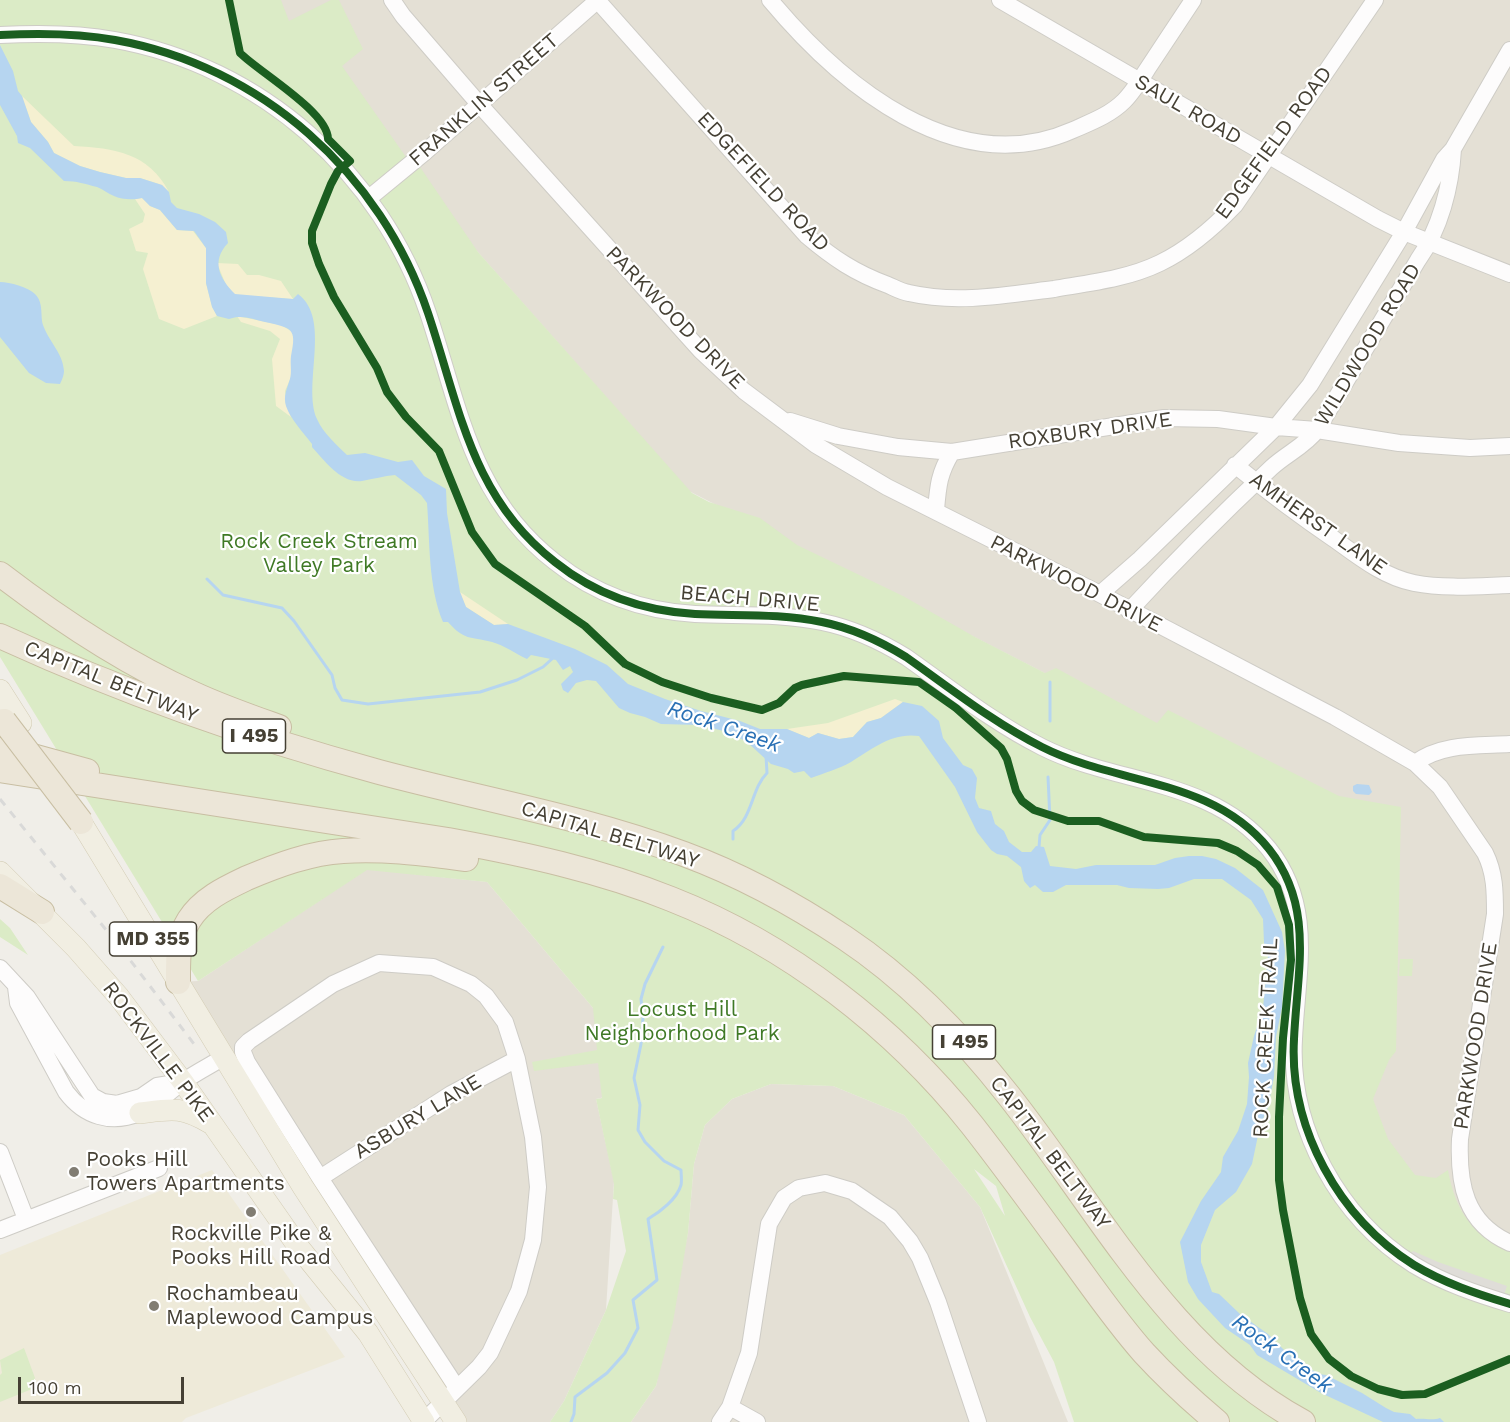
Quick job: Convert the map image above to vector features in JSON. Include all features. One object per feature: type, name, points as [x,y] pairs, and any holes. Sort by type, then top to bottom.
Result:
[{"type":"highway","points":[[0,574],[45,608],[118,654],[192,694],[274,725],[518,807]]},
{"type":"highway","name":"CAPITAL BELTWAY","points":[[0,636],[64,666],[149,700],[241,732],[375,771],[627,835],[686,854],[748,881],[800,909],[849,940],[891,972],[932,1008],[973,1051],[1011,1098],[1143,1279],[1181,1325],[1216,1359],[1258,1393],[1303,1422]]},
{"type":"highway","points":[[8,720],[81,822]]},
{"type":"highway","points":[[0,747],[200,802]]},
{"type":"highway","name":"CAPITAL BELTWAY","points":[[0,770],[511,852],[615,879],[672,899],[729,925],[819,980],[896,1042],[937,1082],[972,1125],[1106,1306],[1144,1352],[1183,1393],[1217,1422]]},
{"type":"highway","points":[[178,982],[178,953],[181,937],[188,921],[199,908],[213,896],[234,884],[286,863],[316,855],[374,850],[509,864],[561,873],[672,899]]},
{"type":"highway","points":[[0,886],[42,912]]},
{"type":"main road","points":[[0,690],[8,720]]},
{"type":"main road","name":"MD 355","points":[[81,822],[178,982],[233,1054],[303,1187],[450,1394],[456,1422]]},
{"type":"main road","name":"ROCKVILLE PIKE","points":[[0,872],[42,912],[119,997],[183,1082],[297,1245],[368,1333],[424,1422]]},
{"type":"main road","points":[[140,1113],[178,1109],[196,1114],[210,1123]]},
{"type":"street","name":"PARKWOOD DRIVE","points":[[392,0],[403,16],[479,104],[701,351],[744,391],[826,451],[886,487],[1100,594],[1335,717],[1415,763],[1440,787],[1485,853],[1502,884],[1495,914],[1460,1139],[1459,1165],[1466,1198],[1476,1215],[1496,1237],[1510,1243]]},
{"type":"street","name":"FRANKLIN STREET","points":[[369,198],[426,152],[597,0]]},
{"type":"street","name":"EDGEFIELD ROAD","points":[[597,0],[807,236],[833,258],[861,275],[908,293],[955,299],[990,298],[1097,282],[1140,271],[1190,246],[1220,221],[1234,205],[1375,0]]},
{"type":"street","points":[[770,0],[795,31],[824,58],[867,93],[919,124],[979,143],[1014,144],[1056,138],[1105,116],[1124,101],[1193,0]]},
{"type":"street","name":"SAUL ROAD","points":[[1000,0],[1404,232],[1510,274]]},
{"type":"street","name":"BEACH DRIVE","points":[[0,35],[74,35],[115,40],[166,52],[219,73],[265,99],[307,131],[343,166],[369,198],[400,246],[416,280],[470,445],[486,481],[504,512],[541,551],[570,574],[610,595],[655,609],[695,614],[801,619],[822,622],[856,632],[898,652],[1042,748],[1076,761],[1198,797],[1224,809],[1247,825],[1277,860],[1292,890],[1296,905],[1301,951],[1293,1040],[1294,1066],[1304,1120],[1324,1168],[1356,1215],[1400,1255],[1442,1280],[1510,1304]]},
{"type":"street","name":"WILDWOOD ROAD","points":[[1100,594],[1140,559],[1276,428],[1310,385],[1404,232],[1444,159],[1453,149],[1510,50]]},
{"type":"street","name":"WILDWOOD ROAD","points":[[1129,611],[1176,560],[1257,482],[1280,460],[1311,438],[1317,430],[1431,242],[1452,170],[1453,149]]},
{"type":"street","name":"ROXBURY DRIVE","points":[[781,418],[838,436],[898,447],[952,452],[1164,418],[1218,419],[1276,428],[1317,430],[1399,443],[1470,448],[1510,446]]},
{"type":"street","points":[[936,510],[942,468],[952,452]]},
{"type":"street","name":"AMHERST LANE","points":[[1235,465],[1296,513],[1391,576],[1412,583],[1442,586],[1510,585]]},
{"type":"street","points":[[1415,763],[1428,753],[1446,748],[1510,744]]},
{"type":"street","points":[[16,987],[18,1003],[74,1104],[87,1113],[104,1118],[123,1118],[140,1113],[183,1082],[233,1054],[333,984],[379,963],[433,966],[471,984],[486,996],[505,1022],[517,1059],[533,1137],[538,1187],[533,1240],[519,1291],[490,1353],[424,1422]]},
{"type":"street","points":[[0,968],[27,997],[92,1096],[103,1102],[117,1104],[141,1097],[157,1086],[183,1082]]},
{"type":"street","points":[[233,1054],[253,1072],[320,1178],[450,1394]]},
{"type":"street","name":"ASBURY LANE","points":[[320,1178],[451,1094],[517,1059]]},
{"type":"street","points":[[0,1152],[26,1219]]},
{"type":"street","points":[[0,1230],[159,1168]]},
{"type":"street","points":[[720,1422],[730,1407],[749,1353],[769,1224],[784,1198],[799,1188],[825,1183],[852,1191],[890,1217],[910,1240],[938,1302],[978,1422]]},
{"type":"street","points":[[730,1407],[758,1422]]},
{"type":"shaded area","points":[[266,0],[1510,0],[1510,1260],[1455,1248],[1362,1099],[1249,780],[689,491],[415,181]]},
{"type":"shaded area","points":[[367,869],[487,882],[609,1027],[621,1093],[596,1099],[614,1181],[606,1310],[564,1401],[550,1422],[456,1422],[178,982],[198,981]]},
{"type":"shaded area","points":[[771,1084],[833,1086],[904,1115],[980,1207],[1068,1422],[631,1422],[656,1386],[688,1233],[694,1164],[705,1125],[732,1099]]},
{"type":"shaded area","name":"Rochambeau Maplewood Campus","points":[[212,1170],[345,1357],[186,1418],[182,1422],[0,1422],[0,1255]]},
{"type":"shaded area","points":[[1413,1251],[1507,1286],[1504,1295],[1478,1288],[1409,1255]]},
{"type":"green space","name":"Rock Creek Stream Valley Park","points":[[0,0],[281,0],[289,21],[331,0],[339,0],[363,49],[342,66],[406,157],[400,162],[411,175],[420,167],[478,252],[692,493],[709,502],[760,518],[797,545],[903,596],[975,637],[1045,673],[1056,668],[1157,723],[1168,710],[1339,796],[1401,807],[1396,1051],[1389,1060],[1373,1099],[1388,1139],[1415,1175],[1436,1178],[1448,1170],[1455,1197],[1467,1220],[1485,1237],[1510,1251],[1510,1422],[1074,1422],[1054,1362],[1030,1317],[980,1207],[904,1115],[833,1086],[771,1084],[732,1099],[705,1125],[694,1164],[688,1233],[673,1322],[656,1386],[631,1422],[550,1422],[564,1401],[606,1310],[626,1251],[617,1200],[613,1199],[614,1184],[596,1099],[602,1098],[598,1063],[534,1071],[532,1062],[597,1050],[593,1008],[487,882],[367,870],[198,981],[0,657]],"holes":[[[974,1169],[996,1186],[1005,1216]]]},
{"type":"green space","points":[[0,919],[10,928],[28,955],[0,937]]},
{"type":"green space","points":[[1400,959],[1413,959],[1412,976],[1399,976]]},
{"type":"green space","points":[[24,1348],[35,1378],[32,1389],[0,1402],[0,1375],[2,1373],[0,1360]]},
{"type":"sand","points":[[22,96],[74,146],[116,151],[129,155],[151,169],[169,192],[162,185],[140,178],[126,178],[100,172],[80,166],[54,153],[31,122]]},
{"type":"sand","points":[[142,198],[150,206],[160,210],[177,230],[193,231],[206,248],[206,283],[217,316],[184,329],[159,319],[143,269],[148,253],[136,251],[129,229],[143,222],[145,214],[135,199]]},
{"type":"sand","points":[[217,263],[238,264],[247,275],[259,275],[281,281],[293,299],[235,295],[226,285]]},
{"type":"sand","points":[[237,316],[281,325],[291,331],[296,340],[291,359],[291,377],[285,391],[286,405],[291,417],[276,406],[272,359],[280,339],[270,331],[241,322]]},
{"type":"sand","points":[[460,592],[508,624],[494,625],[466,607]]},
{"type":"sand","points":[[895,699],[903,702],[881,718],[867,722],[853,737],[839,739],[818,733],[809,738],[787,729],[828,723]]},
{"type":"water","name":"Rock Creek","points":[[0,45],[13,71],[18,91],[31,122],[54,153],[80,166],[100,172],[126,178],[140,178],[162,185],[169,192],[171,202],[177,208],[199,214],[215,222],[226,232],[228,243],[220,256],[219,269],[221,276],[235,294],[293,299],[298,294],[308,305],[315,336],[312,389],[317,419],[330,438],[347,455],[365,453],[398,462],[412,460],[424,476],[446,489],[447,513],[460,592],[466,607],[494,625],[508,624],[575,649],[607,665],[628,684],[665,699],[760,729],[787,729],[809,738],[818,733],[839,739],[853,737],[867,722],[881,718],[903,702],[922,706],[939,721],[943,738],[963,765],[972,769],[977,778],[975,798],[979,808],[991,811],[995,824],[1004,831],[1009,842],[1022,852],[1031,852],[1036,846],[1044,847],[1050,866],[1076,869],[1096,865],[1155,865],[1175,858],[1202,856],[1216,859],[1235,868],[1263,890],[1282,932],[1285,951],[1282,1007],[1276,1037],[1274,1077],[1252,1164],[1236,1192],[1215,1210],[1201,1245],[1201,1262],[1212,1292],[1219,1294],[1297,1361],[1319,1374],[1326,1375],[1362,1393],[1394,1412],[1410,1414],[1416,1419],[1440,1418],[1444,1422],[1383,1422],[1321,1393],[1257,1355],[1250,1345],[1225,1328],[1198,1299],[1188,1282],[1180,1242],[1201,1201],[1221,1172],[1223,1157],[1238,1131],[1247,1104],[1248,1063],[1263,1008],[1268,956],[1264,943],[1263,919],[1251,900],[1222,879],[1194,879],[1169,888],[1158,889],[1129,888],[1117,885],[1066,885],[1053,892],[1043,892],[1035,885],[1030,888],[1024,881],[1021,867],[1007,856],[991,850],[977,832],[955,787],[919,736],[909,735],[891,739],[836,769],[811,778],[804,771],[794,773],[771,764],[747,742],[728,732],[699,725],[661,724],[630,713],[619,708],[596,681],[587,680],[576,683],[568,693],[563,690],[561,684],[573,672],[570,666],[563,670],[556,660],[531,655],[527,659],[496,643],[463,635],[448,622],[443,622],[432,579],[427,503],[421,495],[395,475],[362,481],[347,479],[334,470],[312,447],[291,416],[285,402],[291,376],[293,335],[287,328],[252,318],[229,319],[217,316],[212,307],[206,283],[206,248],[194,231],[177,230],[160,210],[150,206],[142,198],[121,198],[97,187],[64,181],[30,148],[18,143],[17,136],[0,105]]},
{"type":"water","points":[[0,282],[23,287],[32,291],[38,298],[43,325],[63,365],[64,373],[60,384],[46,383],[29,373],[0,337]]},
{"type":"water","points":[[1369,785],[1372,792],[1369,795],[1356,794],[1353,786]]},
{"type":"waterway","points":[[207,579],[223,595],[282,608],[294,621],[332,675],[335,688],[342,700],[368,704],[480,692],[517,680],[543,667],[553,658]]},
{"type":"waterway","points":[[1050,682],[1050,721]]},
{"type":"waterway","points":[[733,839],[733,831],[744,819],[767,773],[766,756]]},
{"type":"waterway","points":[[1039,847],[1040,835],[1050,820],[1048,777]]},
{"type":"waterway","points":[[571,1422],[575,1397],[607,1373],[625,1353],[638,1328],[633,1300],[657,1280],[648,1219],[672,1200],[681,1185],[681,1170],[664,1161],[645,1142],[638,1130],[640,1105],[634,1078],[641,1044],[643,1018],[641,999],[645,984],[663,947]]},
{"type":"railway","points":[[0,799],[124,952],[194,1044]]},
{"type":"cycle path","name":"ROCK CREEK TRAIL","points":[[229,0],[240,53],[305,105],[325,128],[328,139],[350,161],[338,171],[312,231],[312,243],[319,264],[334,297],[377,368],[387,392],[406,417],[439,451],[472,532],[495,564],[585,626],[625,664],[662,682],[711,698],[762,710],[779,703],[795,688],[802,685],[844,676],[919,682],[956,708],[1001,748],[1007,759],[1016,791],[1022,801],[1034,810],[1068,821],[1099,821],[1144,837],[1218,843],[1237,851],[1258,865],[1277,887],[1289,925],[1291,960],[1283,1038],[1279,1180],[1300,1298],[1311,1334],[1329,1359],[1351,1376],[1378,1389],[1402,1395],[1425,1394],[1510,1359]]},
{"type":"cycle path","points":[[0,35],[86,36],[115,40],[168,53],[219,74],[266,101],[309,134],[347,172],[380,215],[407,262],[428,313],[460,416],[486,480],[504,509],[527,537],[570,573],[603,592],[657,609],[695,614],[790,617],[822,622],[855,631],[906,657],[989,716],[1042,747],[1101,769],[1192,796],[1220,808],[1246,826],[1269,849],[1283,871],[1293,894],[1300,940],[1294,1039],[1295,1072],[1300,1105],[1310,1137],[1324,1168],[1342,1196],[1363,1222],[1387,1245],[1414,1265],[1449,1283],[1510,1304]]},
{"type":"place","name":"Pooks Hill Towers Apartments","points":[[74,1172]]},
{"type":"place","name":"Rockville Pike & Pooks Hill Road","points":[[251,1212]]},
{"type":"place","name":"Rochambeau Maplewood Campus","points":[[154,1306]]},
{"type":"park label","name":"Locust Hill Neighborhood Park","points":[[682,1022]]}]
